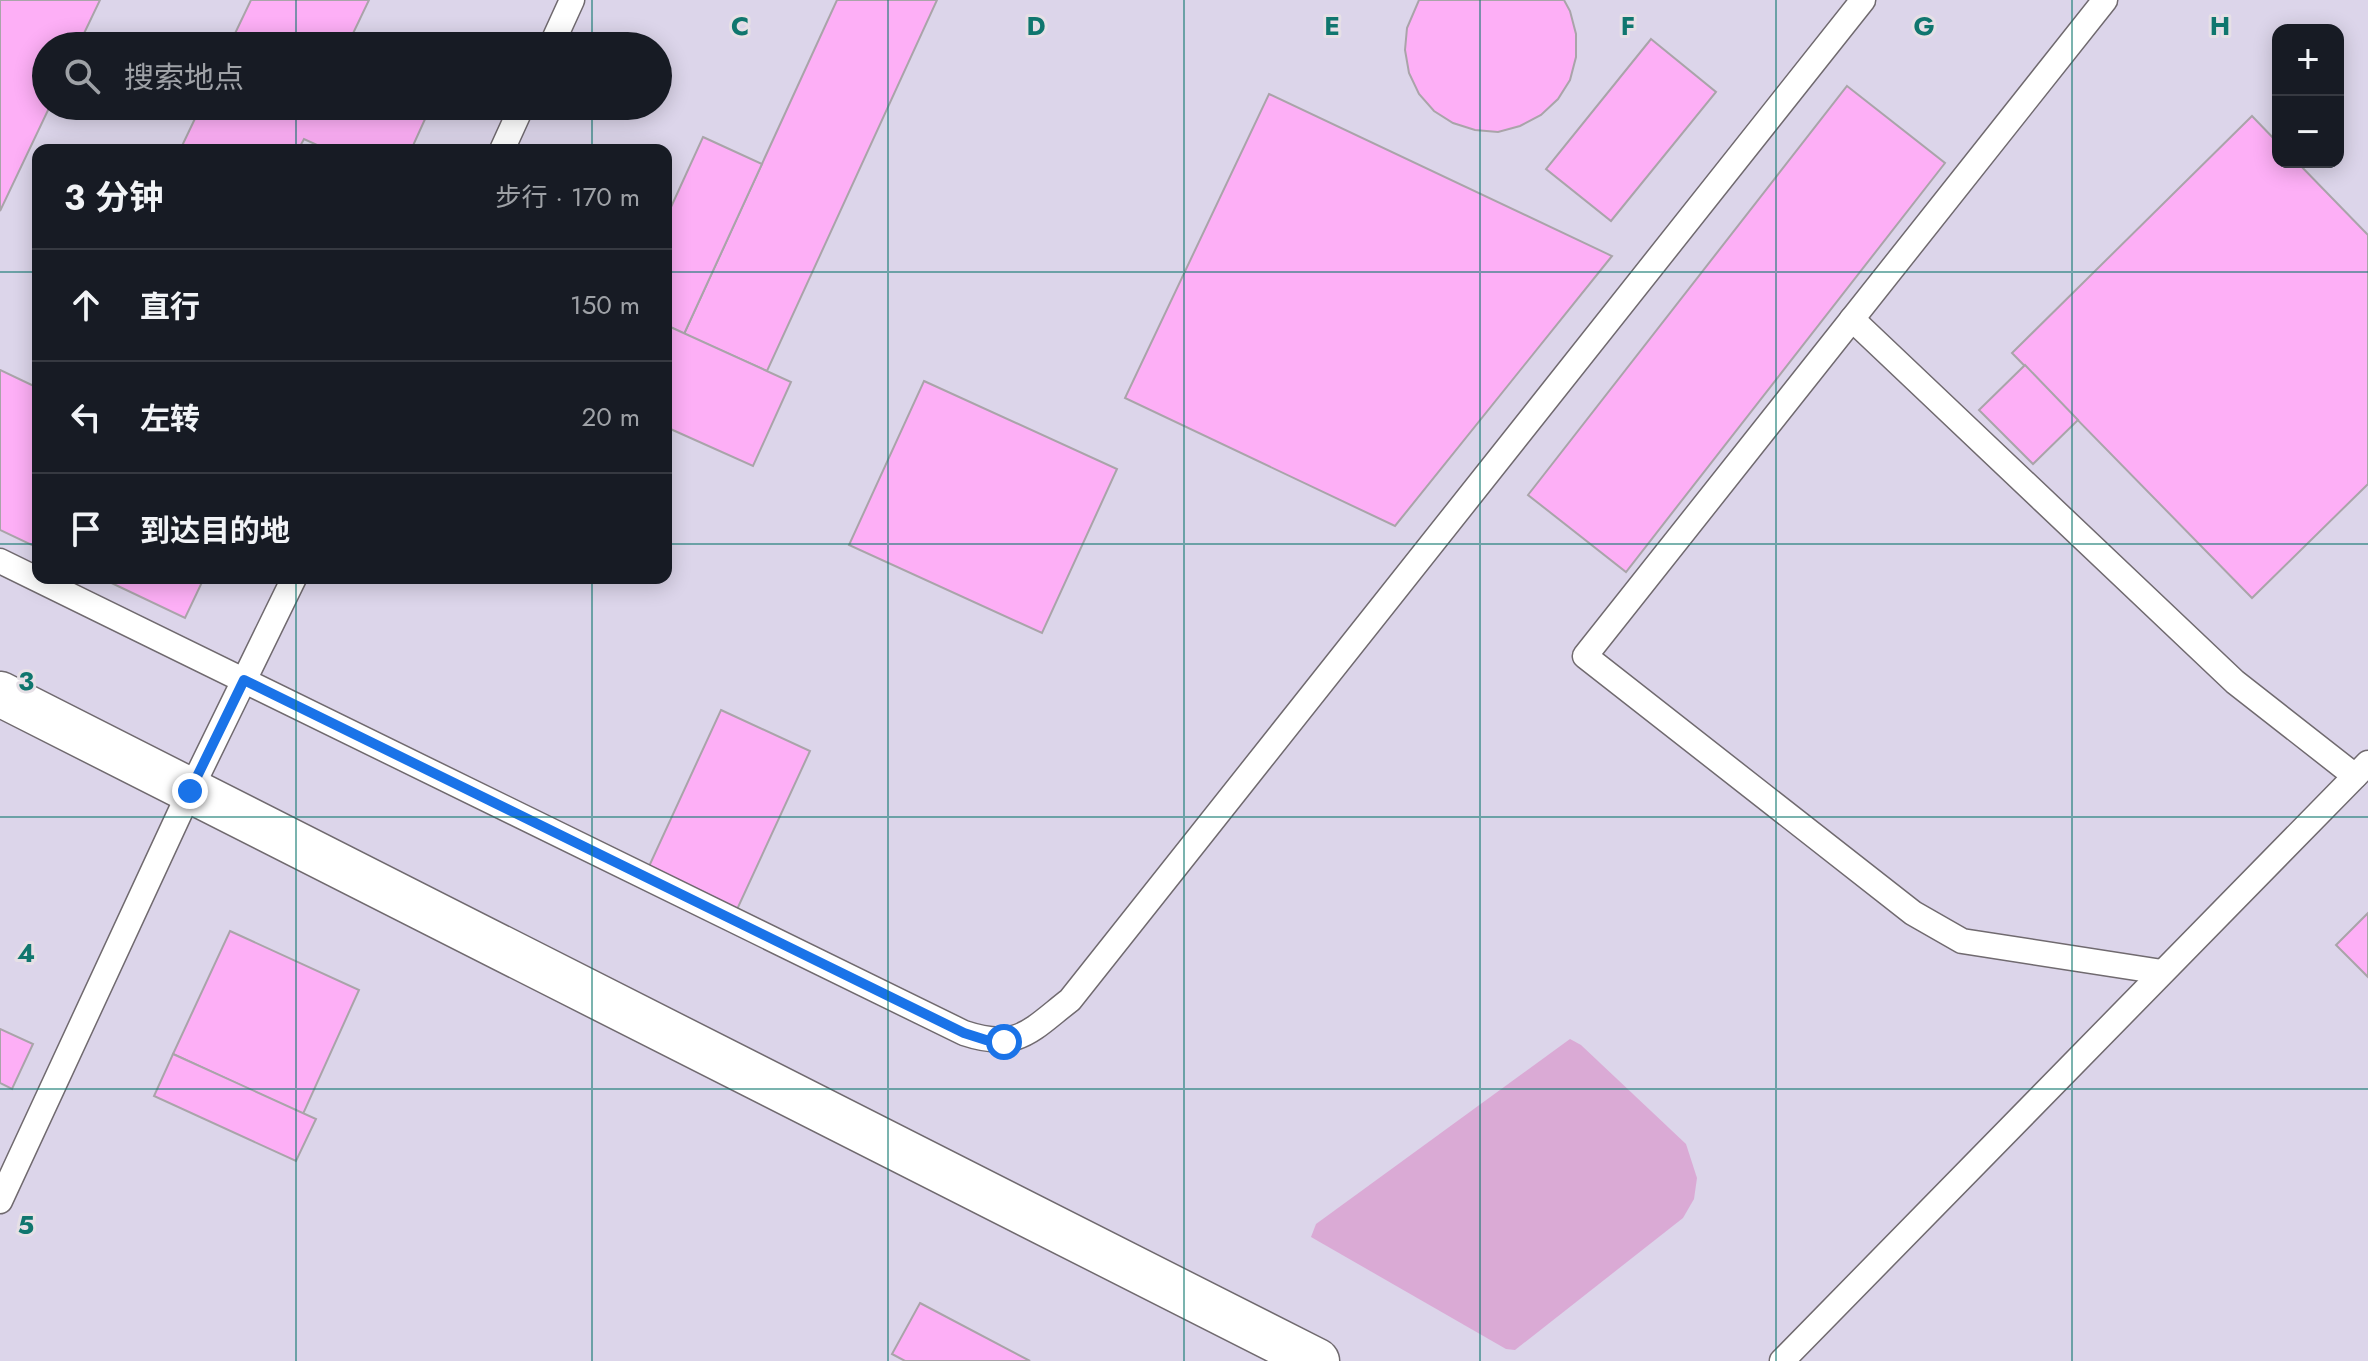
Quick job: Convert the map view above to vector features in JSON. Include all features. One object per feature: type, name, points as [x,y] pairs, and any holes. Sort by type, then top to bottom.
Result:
[{"type":"street","points":[[0,694],[1317,1361]]},
{"type":"lane","points":[[557,32],[572,0]]},
{"type":"lane","points":[[47,584],[964,1033],[1004,1042],[1026,1035],[1070,1000],[1863,0]]},
{"type":"lane","points":[[2105,0],[1585,656],[1913,913],[1962,941],[2162,972]]},
{"type":"lane","points":[[505,144],[516,120]]},
{"type":"lane","points":[[1782,1361],[2362,769],[2235,682],[1852,319]]},
{"type":"lane","points":[[0,561],[32,577]]},
{"type":"lane","points":[[0,1201],[190,791],[291,584]]},
{"type":"shaded area","points":[[0,0],[2368,0],[2368,1361],[0,1361]]},
{"type":"shaded area","points":[[1570,1039],[1581,1045],[1686,1144],[1697,1178],[1694,1199],[1683,1218],[1515,1350],[1506,1349],[1311,1237],[1316,1224]]},
{"type":"building","points":[[0,0],[100,0],[85,32],[32,32],[32,120],[43,120],[0,211]]},
{"type":"building","points":[[251,0],[369,0],[354,32],[236,32]]},
{"type":"building","points":[[837,0],[937,0],[767,371],[684,334]]},
{"type":"building","points":[[1419,0],[1564,0],[1576,34],[1576,57],[1570,80],[1558,99],[1541,115],[1520,126],[1498,132],[1475,130],[1453,123],[1434,111],[1419,94],[1409,73],[1405,50],[1407,28]]},
{"type":"building","points":[[1651,39],[1716,92],[1611,221],[1546,169]]},
{"type":"building","points":[[1847,86],[1945,163],[1626,572],[1528,495]]},
{"type":"building","points":[[1269,94],[1612,256],[1395,526],[1125,398]]},
{"type":"building","points":[[2252,116],[2272,137],[2272,168],[2303,168],[2368,235],[2368,484],[2252,598],[2012,353]]},
{"type":"building","points":[[194,120],[425,120],[414,144],[315,144],[304,139],[301,144],[183,144]]},
{"type":"building","points":[[703,137],[762,164],[684,334],[672,328],[672,205]]},
{"type":"building","points":[[672,328],[791,382],[753,466],[672,430]]},
{"type":"building","points":[[2025,365],[2078,420],[2033,464],[1979,410]]},
{"type":"building","points":[[0,370],[32,385],[32,545],[0,530]]},
{"type":"building","points":[[924,381],[1117,469],[1042,633],[849,545]]},
{"type":"building","points":[[114,584],[201,584],[185,618]]},
{"type":"building","points":[[721,710],[810,751],[734,916],[645,875]]},
{"type":"building","points":[[2368,913],[2368,977],[2336,945]]},
{"type":"building","points":[[230,931],[359,990],[303,1114],[173,1054]]},
{"type":"building","points":[[0,1029],[33,1044],[12,1089],[0,1083]]},
{"type":"building","points":[[173,1054],[316,1119],[296,1161],[154,1096]]},
{"type":"building","points":[[920,1303],[1030,1361],[905,1361],[892,1354]]},
{"type":"route","points":[[190,791],[244,680],[964,1033],[1004,1042]]}]
